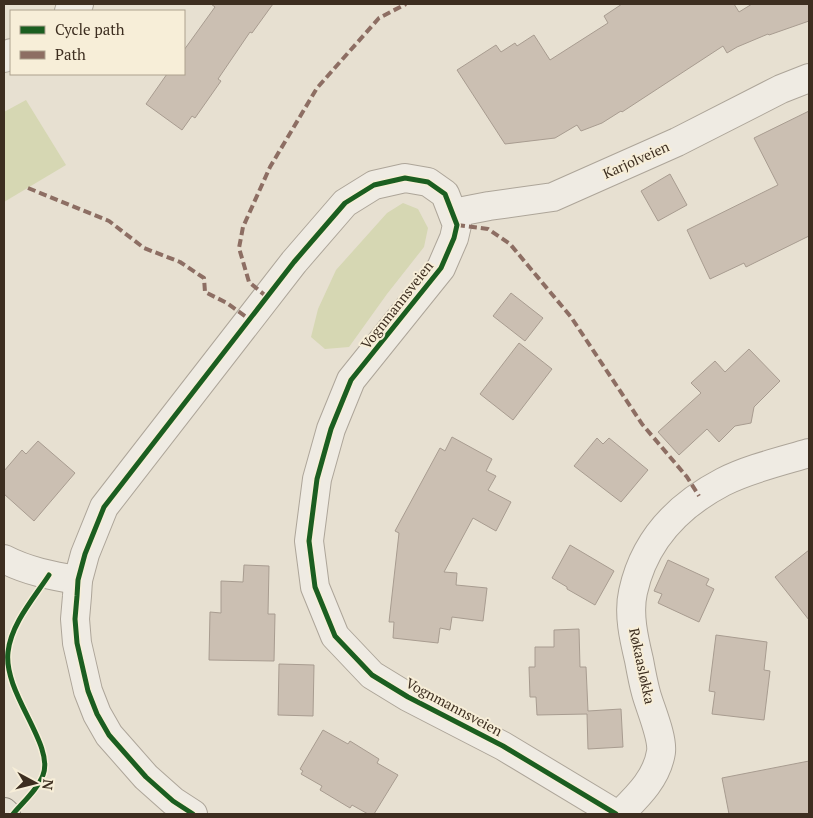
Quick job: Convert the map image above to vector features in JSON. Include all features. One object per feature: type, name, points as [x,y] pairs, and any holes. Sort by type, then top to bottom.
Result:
[{"type":"street","name":"Karjolveien","points":[[453,213],[553,197],[677,142],[781,88],[809,78]]},
{"type":"street","name":"Vognmannsveien","points":[[193,814],[173,801],[139,770],[109,735],[97,714],[88,691],[77,643],[78,580],[84,554],[104,506],[294,262],[345,203],[374,185],[405,178],[428,182],[446,194],[457,225],[454,238],[441,268],[351,380],[331,429],[317,479],[309,541],[315,587],[334,636],[372,675],[408,697],[502,746],[618,814]]},
{"type":"street","name":"Røkaasløkka","points":[[618,814],[649,781],[657,768],[661,750],[634,640],[632,621],[633,594],[644,558],[658,534],[678,512],[699,496],[724,481],[809,453]]},
{"type":"street","points":[[4,559],[19,567],[48,575],[78,580]]},
{"type":"green space","points":[[26,100],[66,165],[4,202],[4,112]]},
{"type":"green space","points":[[403,203],[418,209],[428,228],[424,247],[349,347],[325,349],[311,337],[318,309],[336,270],[387,213]]},
{"type":"building","points":[[211,4],[273,4],[252,33],[250,32],[218,79],[221,81],[195,118],[192,116],[182,130],[146,104],[166,75],[185,75],[185,49],[215,7]]},
{"type":"building","points":[[622,4],[734,4],[739,12],[752,4],[809,4],[809,21],[768,34],[727,53],[723,46],[602,123],[581,131],[577,125],[555,138],[505,144],[457,70],[496,45],[501,52],[515,43],[517,46],[534,35],[550,60],[608,23],[604,16]]},
{"type":"building","points":[[809,111],[809,236],[746,267],[744,263],[710,279],[687,230],[778,185],[754,138]]},
{"type":"building","points":[[670,174],[687,205],[658,221],[641,191]]},
{"type":"building","points":[[511,293],[543,318],[525,341],[493,316]]},
{"type":"building","points":[[519,343],[552,369],[513,420],[480,394]]},
{"type":"building","points":[[749,349],[780,381],[754,407],[751,423],[735,426],[719,442],[707,429],[679,455],[658,432],[701,393],[691,383],[715,361],[725,372]]},
{"type":"building","points":[[452,437],[492,459],[486,471],[496,476],[488,490],[511,502],[496,531],[473,518],[444,572],[457,573],[456,585],[487,588],[483,621],[452,617],[450,630],[440,628],[438,643],[393,638],[394,622],[389,622],[399,533],[395,531],[440,448],[445,451]]},
{"type":"building","points":[[597,438],[603,444],[609,438],[648,470],[621,502],[574,466]]},
{"type":"building","points":[[38,441],[75,473],[34,521],[4,494],[4,471],[22,450],[26,454]]},
{"type":"building","points":[[570,545],[614,571],[595,605],[552,578]]},
{"type":"building","points":[[809,550],[809,620],[775,577]]},
{"type":"building","points":[[668,560],[709,579],[706,585],[714,589],[699,622],[658,603],[662,594],[654,591]]},
{"type":"building","points":[[244,565],[269,566],[268,614],[275,614],[274,661],[209,660],[210,612],[221,613],[221,581],[243,582]]},
{"type":"building","points":[[579,629],[580,667],[586,667],[588,711],[621,709],[623,747],[588,749],[587,714],[537,715],[536,697],[530,697],[529,667],[535,667],[535,647],[554,647],[554,630]]},
{"type":"building","points":[[716,635],[767,642],[764,670],[770,671],[764,720],[712,714],[715,692],[709,691]]},
{"type":"building","points":[[279,664],[314,665],[313,716],[278,715]]},
{"type":"building","points":[[323,730],[348,744],[350,741],[379,759],[377,763],[398,775],[374,814],[368,814],[352,805],[350,808],[320,790],[322,786],[301,774],[303,771],[300,769]]},
{"type":"building","points":[[809,761],[809,814],[729,814],[722,778]]},
{"type":"marked path","points":[[267,297],[249,282],[239,248],[243,227],[270,167],[317,88],[379,18],[406,4]]},
{"type":"marked path","points":[[28,188],[109,221],[144,248],[180,262],[204,278],[205,292],[227,303],[249,319]]},
{"type":"marked path","points":[[457,225],[488,229],[510,244],[571,317],[642,424],[687,477],[699,496]]},
{"type":"cycle path","points":[[193,814],[173,801],[146,777],[109,735],[97,714],[88,691],[77,643],[75,619],[78,580],[85,554],[104,507],[294,262],[345,203],[374,185],[405,178],[428,182],[445,194],[457,225],[454,238],[441,268],[351,380],[331,429],[317,479],[309,541],[315,587],[335,636],[372,675],[408,697],[503,746],[616,814]]},
{"type":"cycle path","points":[[13,814],[38,785],[43,775],[45,763],[36,734],[13,684],[8,652],[18,621],[49,575]]}]
